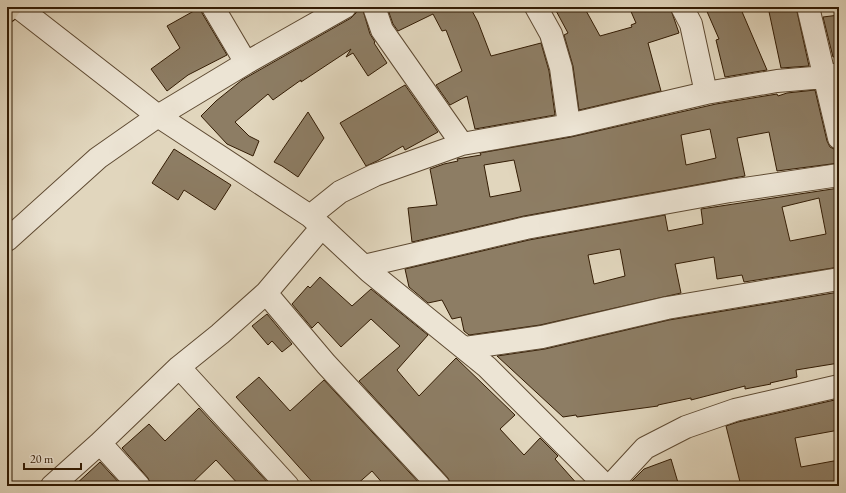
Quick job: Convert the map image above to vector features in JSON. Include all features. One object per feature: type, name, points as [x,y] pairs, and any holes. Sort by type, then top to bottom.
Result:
[{"type":"main road","points":[[7,11],[10,7]]},
{"type":"street","points":[[18,7],[158,116],[316,222],[364,266],[487,367],[606,486]]},
{"type":"street","points":[[213,7],[246,64]]},
{"type":"street","points":[[7,240],[98,158],[158,116],[345,7]]},
{"type":"street","points":[[374,7],[382,30],[462,144]]},
{"type":"street","points":[[536,7],[551,34],[561,68],[569,125]]},
{"type":"street","points":[[682,7],[691,24],[706,93]]},
{"type":"street","points":[[808,7],[832,75],[839,138]]},
{"type":"street","points":[[52,486],[100,443],[179,367],[220,334],[266,293],[316,222],[340,192],[375,175],[462,144],[569,125],[706,93],[777,81],[832,75]]},
{"type":"street","points":[[364,266],[526,228],[730,191],[839,175]]},
{"type":"street","points":[[464,348],[542,337],[667,308],[839,279]]},
{"type":"street","points":[[266,293],[326,364],[440,486]]},
{"type":"street","points":[[179,367],[288,486]]},
{"type":"street","points":[[610,486],[645,448],[686,427],[735,410],[839,386]]},
{"type":"street","points":[[100,443],[139,486]]},
{"type":"building","points":[[201,7],[202,13],[227,55],[188,75],[167,91],[151,69],[180,48],[167,26]]},
{"type":"building","points":[[357,7],[362,7],[370,34],[375,42],[374,43],[387,63],[368,76],[353,53],[346,57],[351,49],[301,82],[301,80],[273,100],[268,94],[235,122],[249,136],[259,141],[253,156],[227,144],[201,116],[216,101],[242,80],[351,18],[356,13]]},
{"type":"building","points":[[387,7],[470,7],[478,22],[491,56],[541,43],[549,71],[555,115],[475,129],[467,96],[450,105],[436,85],[462,71],[446,30],[442,31],[433,14],[398,31],[393,24]]},
{"type":"building","points":[[554,7],[584,7],[600,36],[632,27],[631,25],[636,23],[629,7],[670,7],[679,33],[648,43],[661,91],[579,110],[573,66],[564,35],[568,33]]},
{"type":"building","points":[[705,7],[740,7],[767,70],[725,77],[716,40],[719,39]]},
{"type":"building","points":[[768,7],[796,7],[809,66],[781,68]]},
{"type":"building","points":[[839,15],[839,56],[833,57],[823,17]]},
{"type":"building","points":[[405,85],[438,132],[405,150],[403,146],[366,166],[340,123]]},
{"type":"building","points":[[815,90],[827,141],[830,147],[836,150],[839,163],[777,171],[769,132],[737,138],[745,176],[524,216],[412,242],[408,208],[437,205],[430,169],[458,161],[457,159],[481,155],[480,153],[571,137],[716,104],[777,94],[778,96],[787,93]],"holes":[[[710,129],[716,158],[686,165],[681,135]],[[514,160],[521,191],[490,197],[484,165]]]},
{"type":"building","points":[[308,112],[324,138],[298,177],[274,162]]},
{"type":"building","points":[[174,149],[231,185],[215,210],[184,190],[178,200],[152,183]]},
{"type":"building","points":[[839,188],[839,267],[744,282],[742,275],[717,279],[714,257],[675,264],[681,293],[540,325],[469,335],[464,331],[461,317],[452,319],[442,300],[428,303],[409,287],[405,269],[529,240],[665,215],[668,231],[703,224],[701,209]],"holes":[[[819,198],[826,234],[790,241],[782,207]],[[620,249],[625,276],[594,284],[588,255]]]},
{"type":"building","points":[[320,277],[352,306],[371,289],[428,335],[397,370],[419,396],[456,358],[515,415],[500,429],[524,455],[540,438],[558,456],[555,459],[579,486],[451,486],[448,478],[359,381],[400,346],[371,319],[341,347],[318,322],[312,328],[292,304],[308,286],[310,288]]},
{"type":"building","points":[[839,292],[839,363],[796,370],[797,377],[770,383],[771,384],[745,389],[745,386],[691,400],[691,398],[658,406],[577,417],[576,415],[563,417],[497,356],[545,349],[669,320]]},
{"type":"building","points":[[267,314],[292,344],[282,352],[272,341],[268,345],[252,326]]},
{"type":"building","points":[[259,377],[290,411],[324,380],[422,486],[385,486],[372,471],[355,486],[316,486],[236,397]]},
{"type":"building","points":[[839,399],[839,430],[795,438],[801,467],[839,460],[839,486],[741,486],[726,426]]},
{"type":"building","points":[[199,408],[271,486],[240,486],[216,460],[189,486],[151,486],[148,478],[122,448],[149,424],[165,441]]},
{"type":"building","points":[[671,459],[679,486],[627,486],[644,469]]},
{"type":"building","points":[[100,462],[122,486],[74,486]]}]
